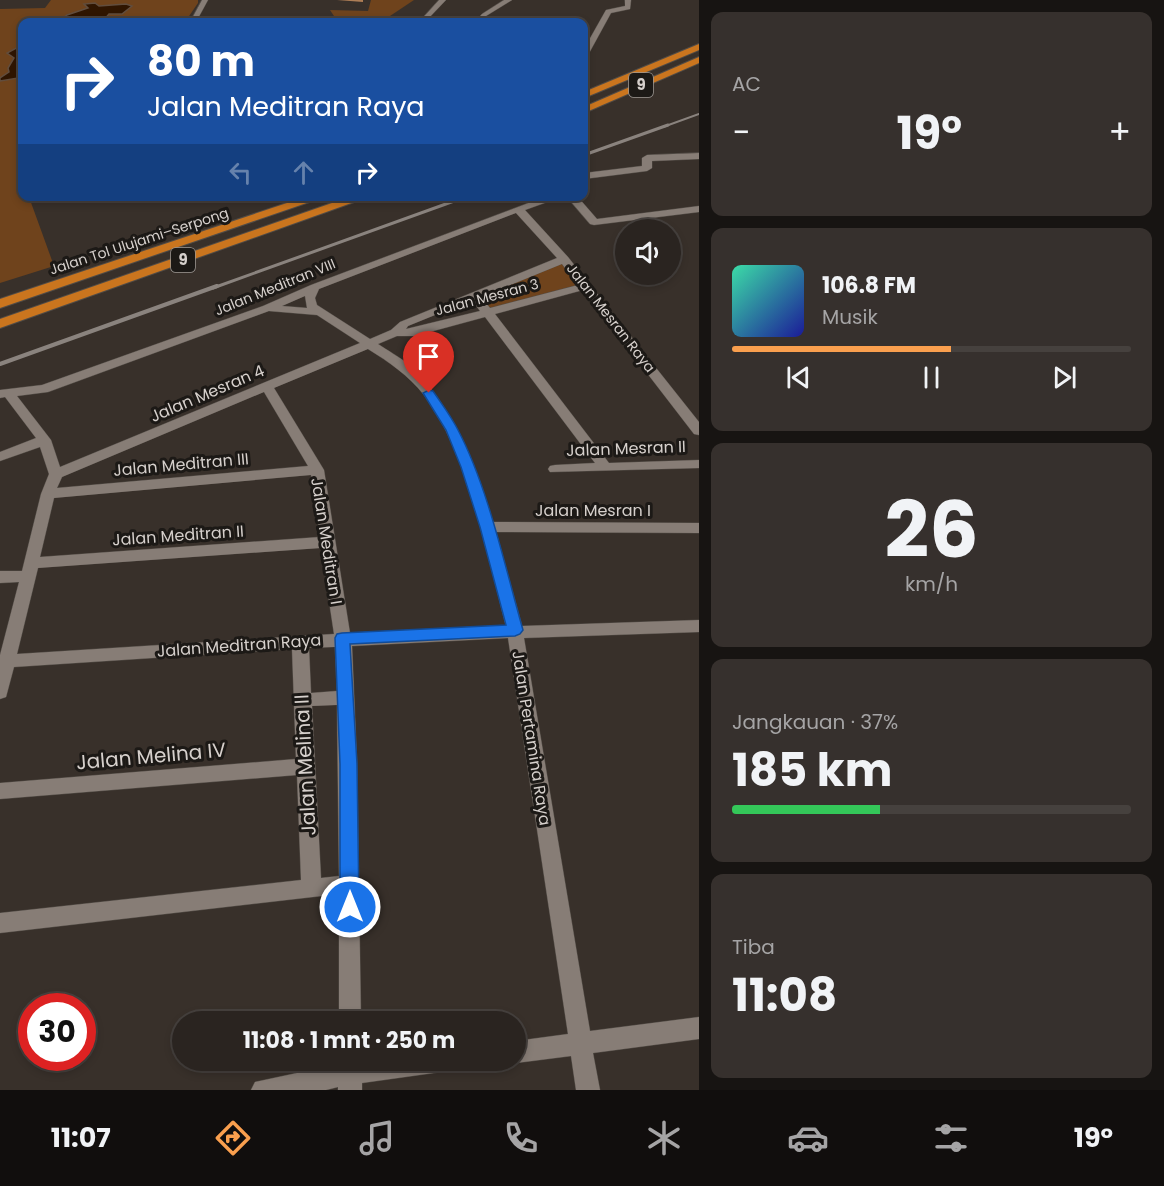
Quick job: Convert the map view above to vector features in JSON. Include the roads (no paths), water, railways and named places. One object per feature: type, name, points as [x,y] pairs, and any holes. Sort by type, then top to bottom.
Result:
[{"type":"highway","name":"9","points":[[588,93],[699,47]]},
{"type":"highway","name":"9","points":[[588,108],[699,60]]},
{"type":"highway","name":"Jalan Tol Ulujami–Serpong","points":[[0,303],[306,201]]},
{"type":"highway","name":"Jalan Tol Ulujami–Serpong","points":[[0,324],[351,201]]},
{"type":"street","points":[[195,18],[205,0]]},
{"type":"street","points":[[426,18],[443,0]]},
{"type":"street","points":[[481,18],[509,0]]},
{"type":"street","points":[[588,39],[608,11],[628,8],[628,0]]},
{"type":"street","points":[[588,175],[647,168],[646,158],[699,156]]},
{"type":"street","name":"Jalan Meditran VIII","points":[[4,393],[44,390],[267,308],[315,286],[543,201]]},
{"type":"street","points":[[575,201],[594,222],[699,209]]},
{"type":"street","name":"Jalan Mesran Raya","points":[[518,209],[564,259],[699,431]]},
{"type":"street","name":"Jalan Mesran 3","points":[[395,333],[404,324],[564,259]]},
{"type":"street","points":[[315,286],[309,298],[312,307],[319,312]]},
{"type":"street","name":"Jalan Mesran 3","points":[[371,343],[395,333],[415,332],[586,286]]},
{"type":"street","points":[[475,296],[605,467]]},
{"type":"street","name":"Jalan Pertamina Raya","points":[[267,308],[319,312],[371,343],[403,366],[429,393],[446,421],[467,467],[487,527],[515,630],[588,1090]]},
{"type":"street","name":"Jalan Mesran 4","points":[[56,474],[371,343]]},
{"type":"street","name":"Jalan Meditran I","points":[[267,386],[317,470],[342,638]]},
{"type":"street","points":[[0,692],[3,662],[30,569],[48,494],[56,474],[44,440],[4,393]]},
{"type":"street","points":[[0,457],[44,440]]},
{"type":"street","name":"Jalan Mesran II","points":[[555,469],[699,464]]},
{"type":"street","name":"Jalan Meditran III","points":[[48,494],[317,470]]},
{"type":"street","name":"Jalan Mesran I","points":[[487,527],[699,528]]},
{"type":"street","name":"Jalan Meditran II","points":[[0,577],[30,569],[328,542]]},
{"type":"street","points":[[515,630],[699,626]]},
{"type":"street","name":"Jalan Meditran Raya","points":[[3,662],[342,638],[515,630]]},
{"type":"street","points":[[342,638],[350,1011]]},
{"type":"street","name":"Jalan Melina II","points":[[300,641],[311,888]]},
{"type":"street","points":[[302,700],[345,698]]},
{"type":"street","name":"Jalan Melina IV","points":[[0,791],[306,766]]},
{"type":"street","points":[[0,923],[349,884]]},
{"type":"street","points":[[526,1051],[699,1028]]},
{"type":"street","points":[[262,1090],[294,1088],[376,1071]]},
{"type":"railway","points":[[663,127],[699,114]]},
{"type":"railway","points":[[588,154],[668,125]]},
{"type":"railway","points":[[213,288],[454,201]]},
{"type":"railway","points":[[0,364],[217,286]]}]
